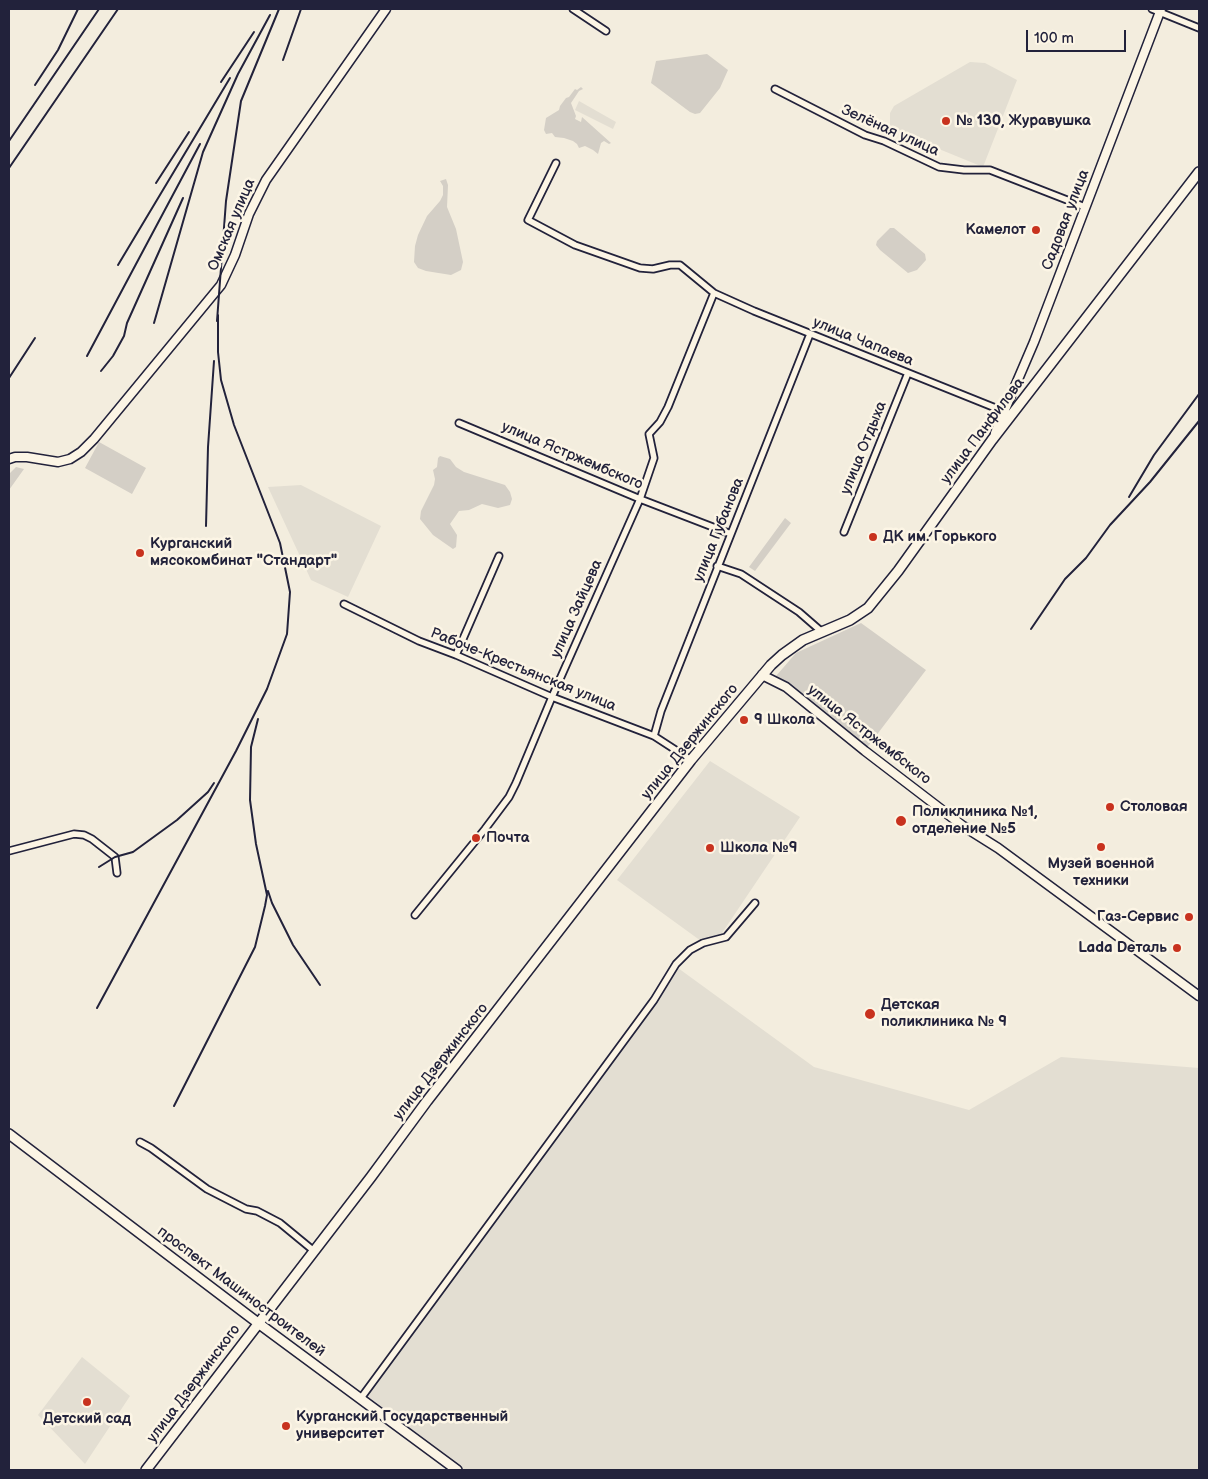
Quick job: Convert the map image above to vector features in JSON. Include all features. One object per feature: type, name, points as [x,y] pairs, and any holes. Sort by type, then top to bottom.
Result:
[{"type":"main road","name":"Омская улица","points":[[9,459],[27,457],[58,462],[70,459],[81,452],[94,439],[221,285],[235,255],[249,214],[266,180],[386,9]]},
{"type":"main road","name":"Садовая улица","points":[[1008,413],[1161,10]]},
{"type":"main road","name":"улица Панфилова","points":[[762,675],[792,646],[855,617],[868,608],[904,563],[992,440],[1008,413],[1199,172]]},
{"type":"main road","name":"улица Дзержинского","points":[[146,1470],[427,1101],[691,760],[762,675]]},
{"type":"main road","name":"улица Ястржембского","points":[[762,675],[786,687],[865,751],[963,826],[998,848],[1199,996]]},
{"type":"main road","name":"проспект Машиностроителей","points":[[9,1134],[258,1323],[457,1470]]},
{"type":"street","points":[[573,9],[606,31]]},
{"type":"street","points":[[1152,9],[1161,10],[1199,28]]},
{"type":"street","name":"Зелёная улица","points":[[775,89],[865,135],[884,141],[939,167],[964,170],[990,170],[1085,207]]},
{"type":"street","name":"улица Чапаева","points":[[556,163],[528,220],[575,245],[640,268],[653,269],[670,265],[680,266],[714,293],[810,334],[1008,413]]},
{"type":"street","name":"улица Зайцева","points":[[416,915],[485,829],[509,797],[516,783],[640,499],[654,458],[649,434],[660,422],[668,407],[714,293]]},
{"type":"street","name":"улица Губанова","points":[[654,736],[661,711],[717,566],[732,534],[810,334]]},
{"type":"street","name":"улица Отдыха","points":[[844,532],[908,373]]},
{"type":"street","name":"улица Ястржембского","points":[[459,424],[640,499],[732,534]]},
{"type":"street","points":[[456,655],[499,556]]},
{"type":"street","points":[[717,566],[740,574],[748,579],[799,612],[822,632]]},
{"type":"street","name":"Рабоче-Крестьянская улица","points":[[344,604],[419,642],[456,655],[552,697],[654,736],[691,760]]},
{"type":"street","points":[[9,851],[74,834],[84,835],[115,857],[117,873]]},
{"type":"street","points":[[360,1398],[654,1000],[676,964],[690,950],[703,943],[726,937],[754,903]]},
{"type":"street","points":[[140,1142],[207,1189],[246,1209],[280,1223],[314,1251]]},
{"type":"shaded area","points":[[707,54],[728,70],[720,88],[700,113],[690,112],[651,83],[656,61]]},
{"type":"shaded area","name":"№ 130, Журавушка","points":[[970,62],[985,63],[1017,80],[983,167],[890,129],[890,113],[894,106]]},
{"type":"shaded area","points":[[581,87],[583,89],[579,91],[571,103],[576,116],[575,119],[581,122],[582,117],[611,143],[609,144],[604,141],[601,143],[598,154],[585,146],[579,148],[573,141],[555,137],[552,133],[546,134],[544,130],[546,118],[559,110],[566,98],[575,89],[577,90]]},
{"type":"shaded area","points":[[579,101],[616,122],[613,129],[575,110]]},
{"type":"shaded area","points":[[446,179],[448,185],[447,207],[456,229],[463,262],[461,270],[451,275],[426,271],[418,268],[414,262],[418,235],[427,216],[443,195],[443,186],[440,181]]},
{"type":"shaded area","points":[[890,228],[894,228],[925,254],[926,260],[917,270],[908,273],[876,245],[877,241]]},
{"type":"shaded area","points":[[99,442],[146,468],[132,494],[85,468]]},
{"type":"shaded area","points":[[440,456],[450,459],[456,467],[464,472],[505,485],[512,499],[510,505],[498,508],[482,504],[469,510],[459,511],[450,524],[457,535],[456,547],[453,549],[433,535],[420,519],[421,511],[434,485],[433,470],[437,467]]},
{"type":"shaded area","points":[[16,467],[24,469],[9,490],[9,474]]},
{"type":"shaded area","points":[[301,485],[381,526],[348,597],[311,580],[268,487]]},
{"type":"shaded area","points":[[785,518],[791,523],[755,571],[749,567]]},
{"type":"shaded area","points":[[861,623],[926,670],[866,749],[776,676],[796,653]]},
{"type":"shaded area","name":"Школа №9","points":[[710,761],[800,817],[720,936],[701,941],[617,880]]},
{"type":"shaded area","points":[[678,968],[814,1067],[969,1110],[1061,1057],[1199,1068],[1199,1470],[461,1470],[365,1398]]},
{"type":"shaded area","points":[[82,1357],[130,1396],[85,1464],[38,1415]]},
{"type":"railway","points":[[35,85],[58,50],[78,9]]},
{"type":"railway","points":[[9,141],[99,9]]},
{"type":"railway","points":[[9,168],[118,9]]},
{"type":"railway","points":[[217,321],[226,201],[241,101],[279,9]]},
{"type":"railway","points":[[283,60],[301,9]]},
{"type":"railway","points":[[154,323],[203,152],[238,74],[270,15]]},
{"type":"railway","points":[[221,82],[254,32]]},
{"type":"railway","points":[[118,265],[230,78]]},
{"type":"railway","points":[[156,183],[189,132]]},
{"type":"railway","points":[[87,356],[200,144]]},
{"type":"railway","points":[[101,371],[113,356],[124,336],[127,323],[183,198]]},
{"type":"railway","points":[[97,1008],[236,751],[267,689],[287,634],[290,592],[280,543],[234,425],[221,380],[218,352],[218,315]]},
{"type":"railway","points":[[9,378],[35,338]]},
{"type":"railway","points":[[206,526],[208,447],[214,361]]},
{"type":"railway","points":[[1129,497],[1154,455],[1199,394]]},
{"type":"railway","points":[[1031,629],[1065,579],[1086,558],[1110,525],[1150,482],[1199,421]]},
{"type":"railway","points":[[174,1106],[255,947],[265,906],[267,895],[256,844],[250,800],[251,747],[258,719]]},
{"type":"railway","points":[[99,867],[115,857],[133,852],[177,820],[208,792],[214,783]]},
{"type":"railway","points":[[268,891],[293,945],[320,985]]},
{"type":"place","name":"№ 130, Журавушка","points":[[946,121]]},
{"type":"place","name":"Камелот","points":[[1036,230]]},
{"type":"place","name":"ДК им. Горького","points":[[873,537]]},
{"type":"place","name":"Курганский мясокомбинат \"Стандарт\"","points":[[140,553]]},
{"type":"place","name":"9 Школа","points":[[744,720]]},
{"type":"place","name":"Столовая","points":[[1110,807]]},
{"type":"place","name":"Поликлиника №1, отделение №5","points":[[901,821]]},
{"type":"place","name":"Почта","points":[[476,838]]},
{"type":"place","name":"Музей военной техники","points":[[1101,847]]},
{"type":"place","name":"Школа №9","points":[[710,848]]},
{"type":"place","name":"Газ-Сервис","points":[[1189,917]]},
{"type":"place","name":"Lada Dеталь","points":[[1177,948]]},
{"type":"place","name":"Детская поликлиника № 9","points":[[870,1014]]},
{"type":"place","name":"Детский сад","points":[[87,1402]]},
{"type":"place","name":"Курганский Государственный университет","points":[[286,1426]]}]
